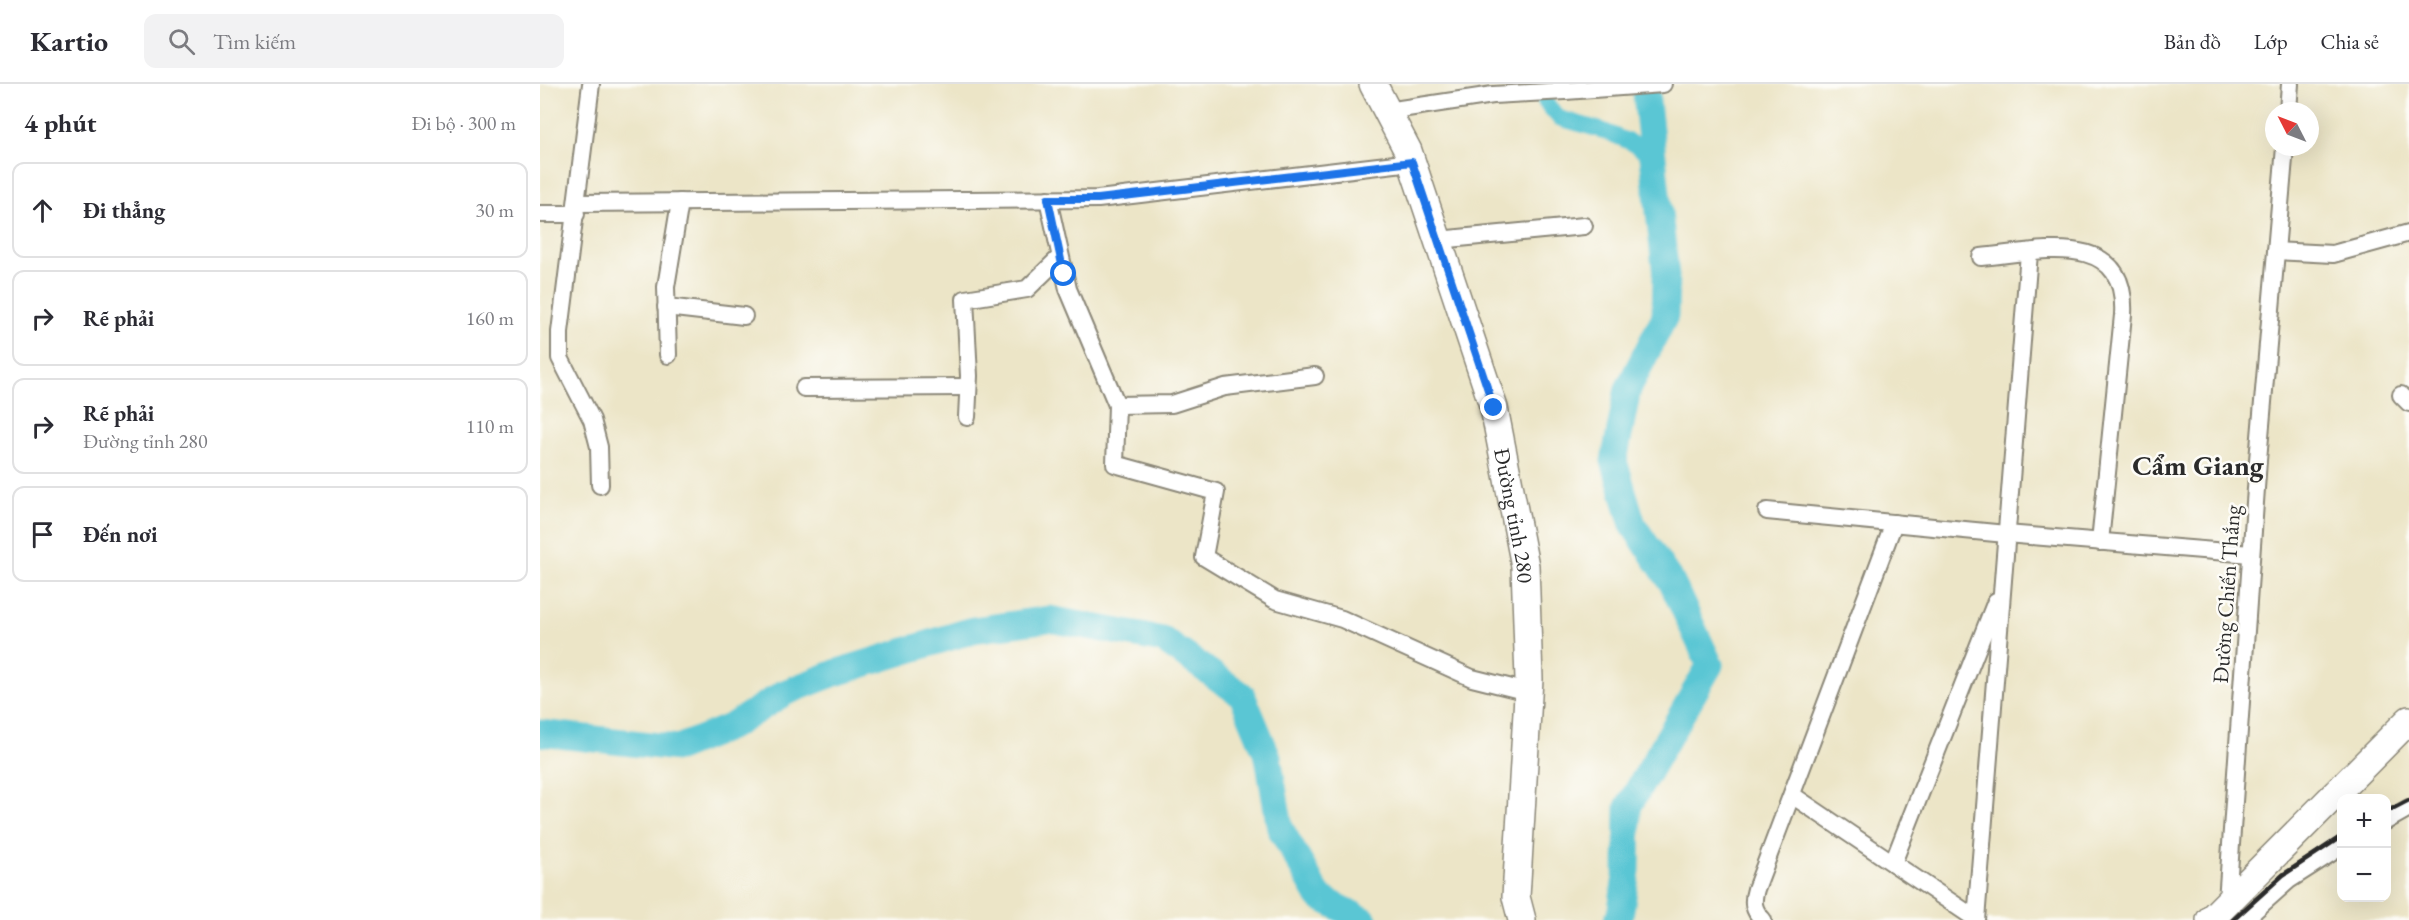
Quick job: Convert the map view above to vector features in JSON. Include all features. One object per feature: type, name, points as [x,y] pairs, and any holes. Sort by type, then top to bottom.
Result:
[{"type":"main road","name":"Đường tỉnh 280","points":[[1373,84],[1412,162],[1494,408],[1525,566],[1528,692],[1519,910]]},
{"type":"main road","points":[[2226,914],[2409,720]]},
{"type":"street","points":[[591,84],[560,332],[560,358],[592,420],[599,447],[600,485]]},
{"type":"street","points":[[1387,111],[1563,87],[1663,84]]},
{"type":"street","points":[[2289,102],[2290,84]]},
{"type":"street","name":"Đường Chiến Thắng","points":[[2226,914],[2251,554],[2283,156]]},
{"type":"street","points":[[540,214],[577,209],[680,202],[1098,199],[1412,162]]},
{"type":"street","points":[[1048,199],[1068,289],[1117,405],[1115,464],[1216,492],[1204,558],[1275,600],[1342,619],[1472,678],[1528,692]]},
{"type":"street","points":[[668,355],[666,307],[668,269],[680,202]]},
{"type":"street","points":[[1438,240],[1584,226]]},
{"type":"street","points":[[2276,251],[2333,254],[2409,233]]},
{"type":"street","points":[[1981,257],[2081,251],[2096,256],[2106,263],[2115,272],[2122,286],[2123,315],[2100,542]]},
{"type":"street","points":[[1976,920],[2029,253]]},
{"type":"street","points":[[967,417],[965,299],[1027,289],[1060,257]]},
{"type":"street","points":[[666,307],[744,316]]},
{"type":"street","points":[[1117,405],[1172,404],[1225,387],[1315,376]]},
{"type":"street","points":[[804,388],[968,387]]},
{"type":"street","points":[[1767,511],[2251,554]]},
{"type":"street","points":[[1763,920],[1756,914],[1753,898],[1894,524]]},
{"type":"street","points":[[1893,863],[2002,585]]},
{"type":"street","points":[[1792,795],[1976,920]]},
{"type":"street","points":[[2391,817],[2409,808]]},
{"type":"street","points":[[2226,914],[2289,880],[2339,848]]},
{"type":"waterway","points":[[1536,84],[1546,103],[1559,118],[1604,131],[1632,143],[1653,158]]},
{"type":"waterway","points":[[1617,920],[1620,916],[1627,870],[1628,807],[1710,665],[1672,583],[1633,525],[1614,461],[1628,389],[1665,316],[1666,276],[1645,84]]},
{"type":"waterway","points":[[540,733],[678,748],[732,726],[784,693],[835,673],[973,630],[1049,619],[1163,640],[1242,695],[1268,757],[1280,828],[1319,897],[1364,920]]},
{"type":"railway","points":[[2391,809],[2409,800]]},
{"type":"railway","points":[[2233,920],[2283,875],[2337,839]]},
{"type":"district","name":"Cẩm Giang","points":[[2198,465]]},
{"type":"route","points":[[1064,274],[1048,199],[1098,199],[1412,162],[1494,408]]}]
